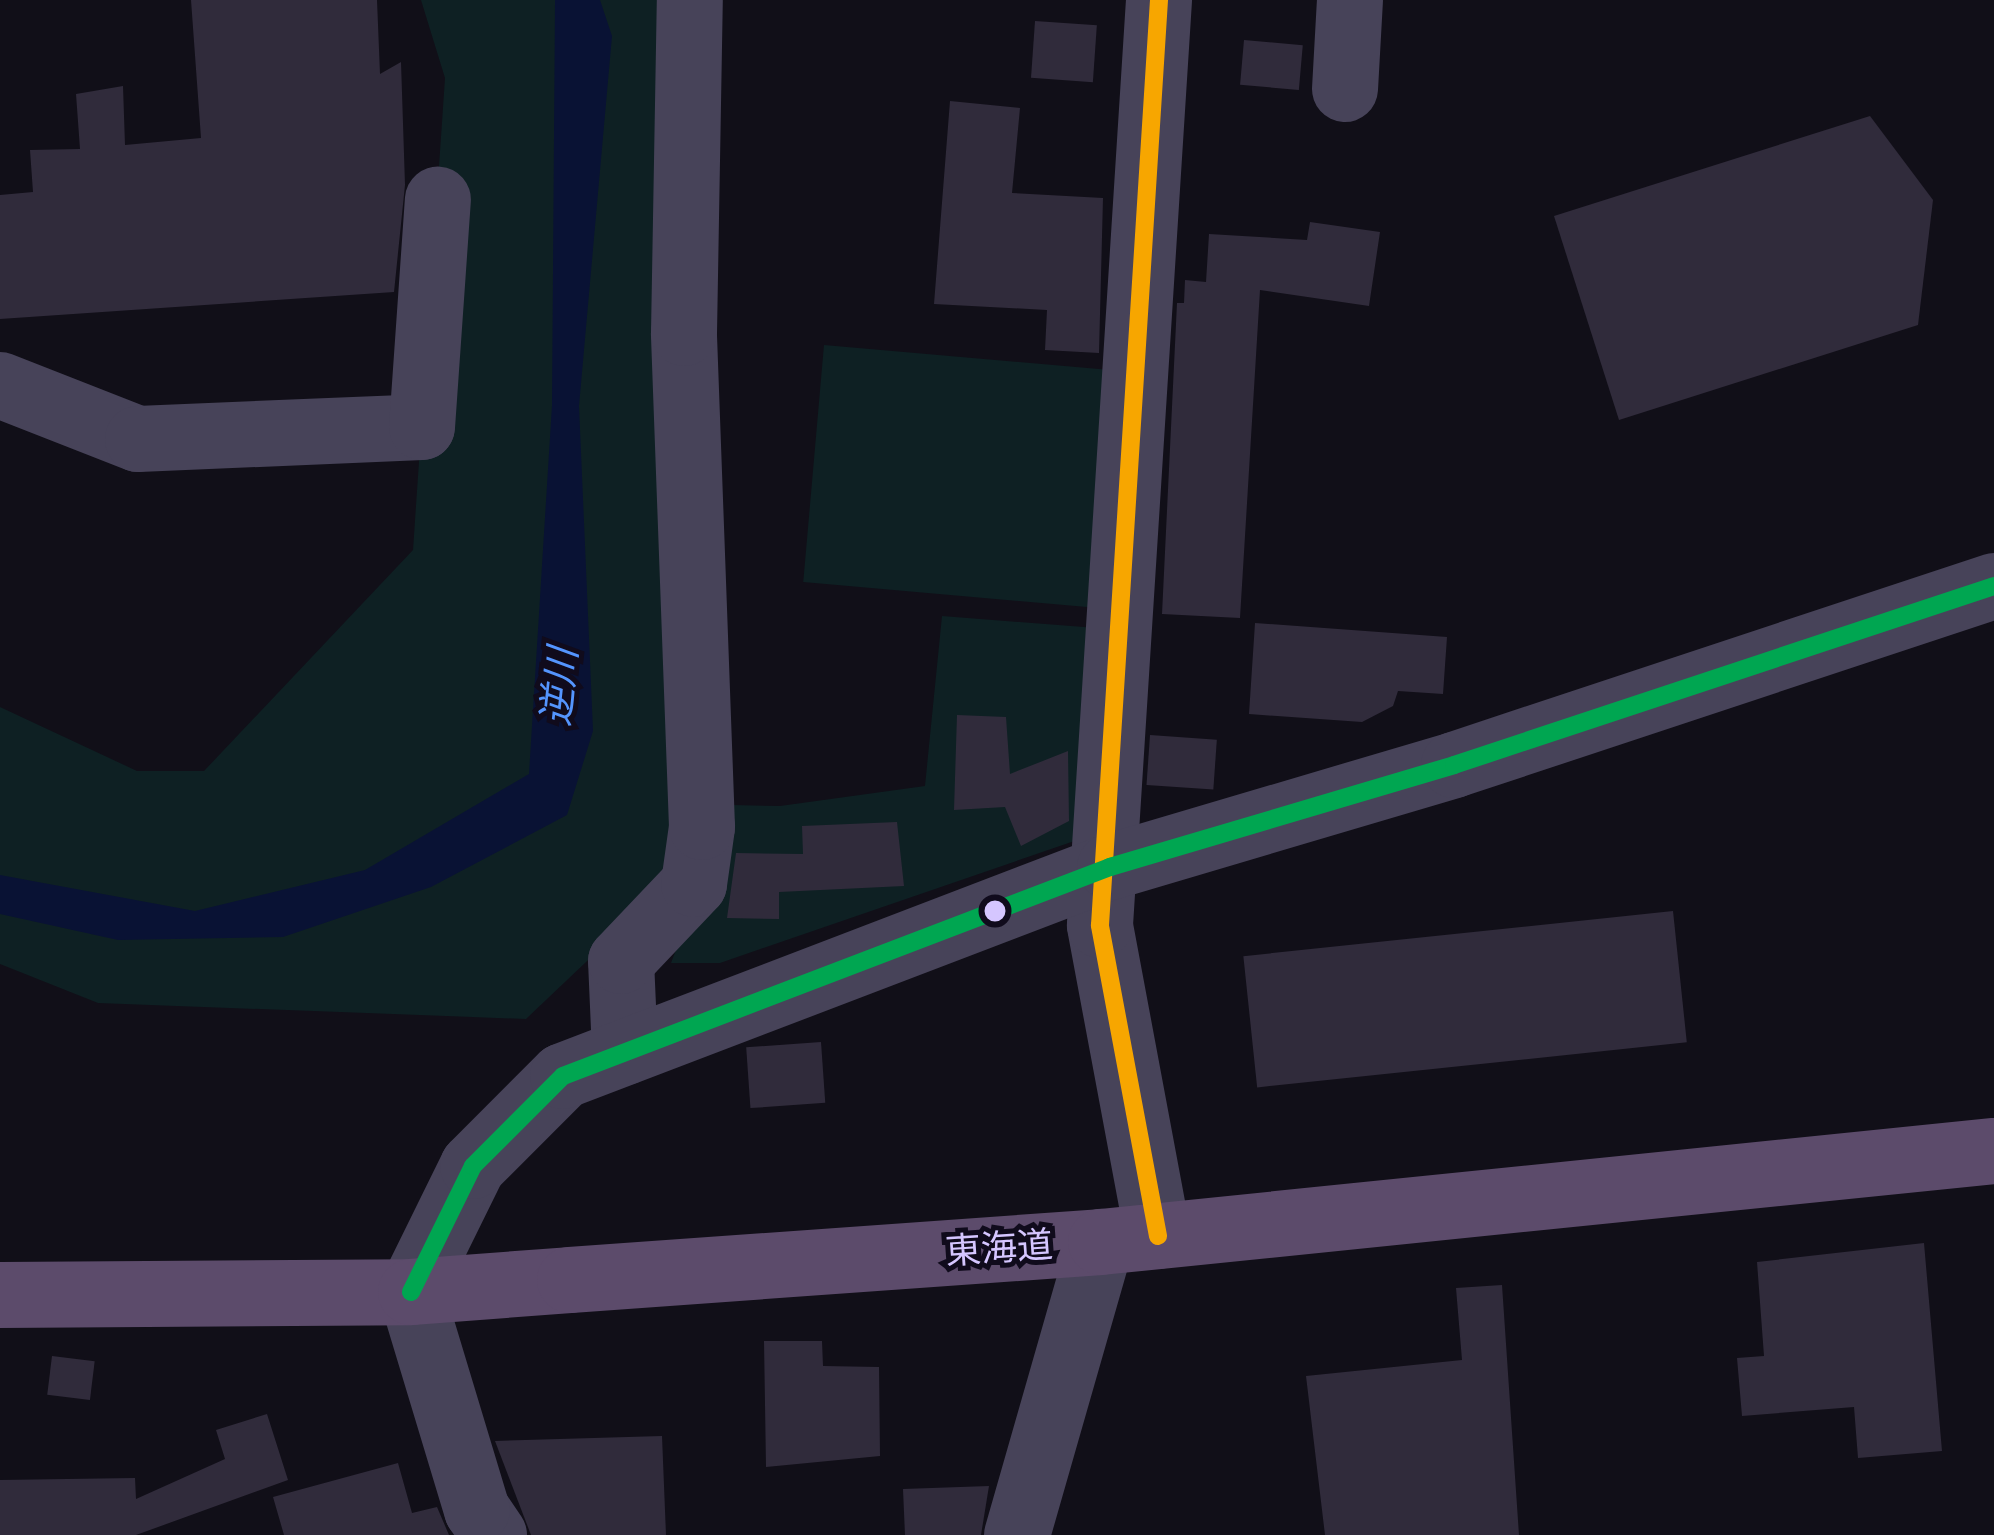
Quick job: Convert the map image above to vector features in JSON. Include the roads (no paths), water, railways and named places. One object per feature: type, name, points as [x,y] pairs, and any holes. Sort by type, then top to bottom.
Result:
[{"type":"main road","name":"東海道","points":[[0,1295],[410,1292],[1130,1239],[1994,1151]]},
{"type":"street","points":[[626,1052],[621,961],[694,884],[702,827],[684,333],[689,0]]},
{"type":"street","points":[[1017,1535],[1130,1239],[1100,925],[1110,867],[1159,0]]},
{"type":"street","points":[[1345,89],[1350,0]]},
{"type":"street","points":[[0,385],[138,439],[422,427],[438,200]]},
{"type":"street","points":[[494,1535],[477,1510],[410,1292],[473,1166],[563,1076],[1110,867],[1454,765],[1994,586]]},
{"type":"water","name":"逆川","points":[[555,0],[600,0],[612,36],[579,406],[593,731],[567,815],[431,887],[283,937],[118,940],[0,914],[0,875],[195,911],[365,870],[529,774],[552,405]]}]
